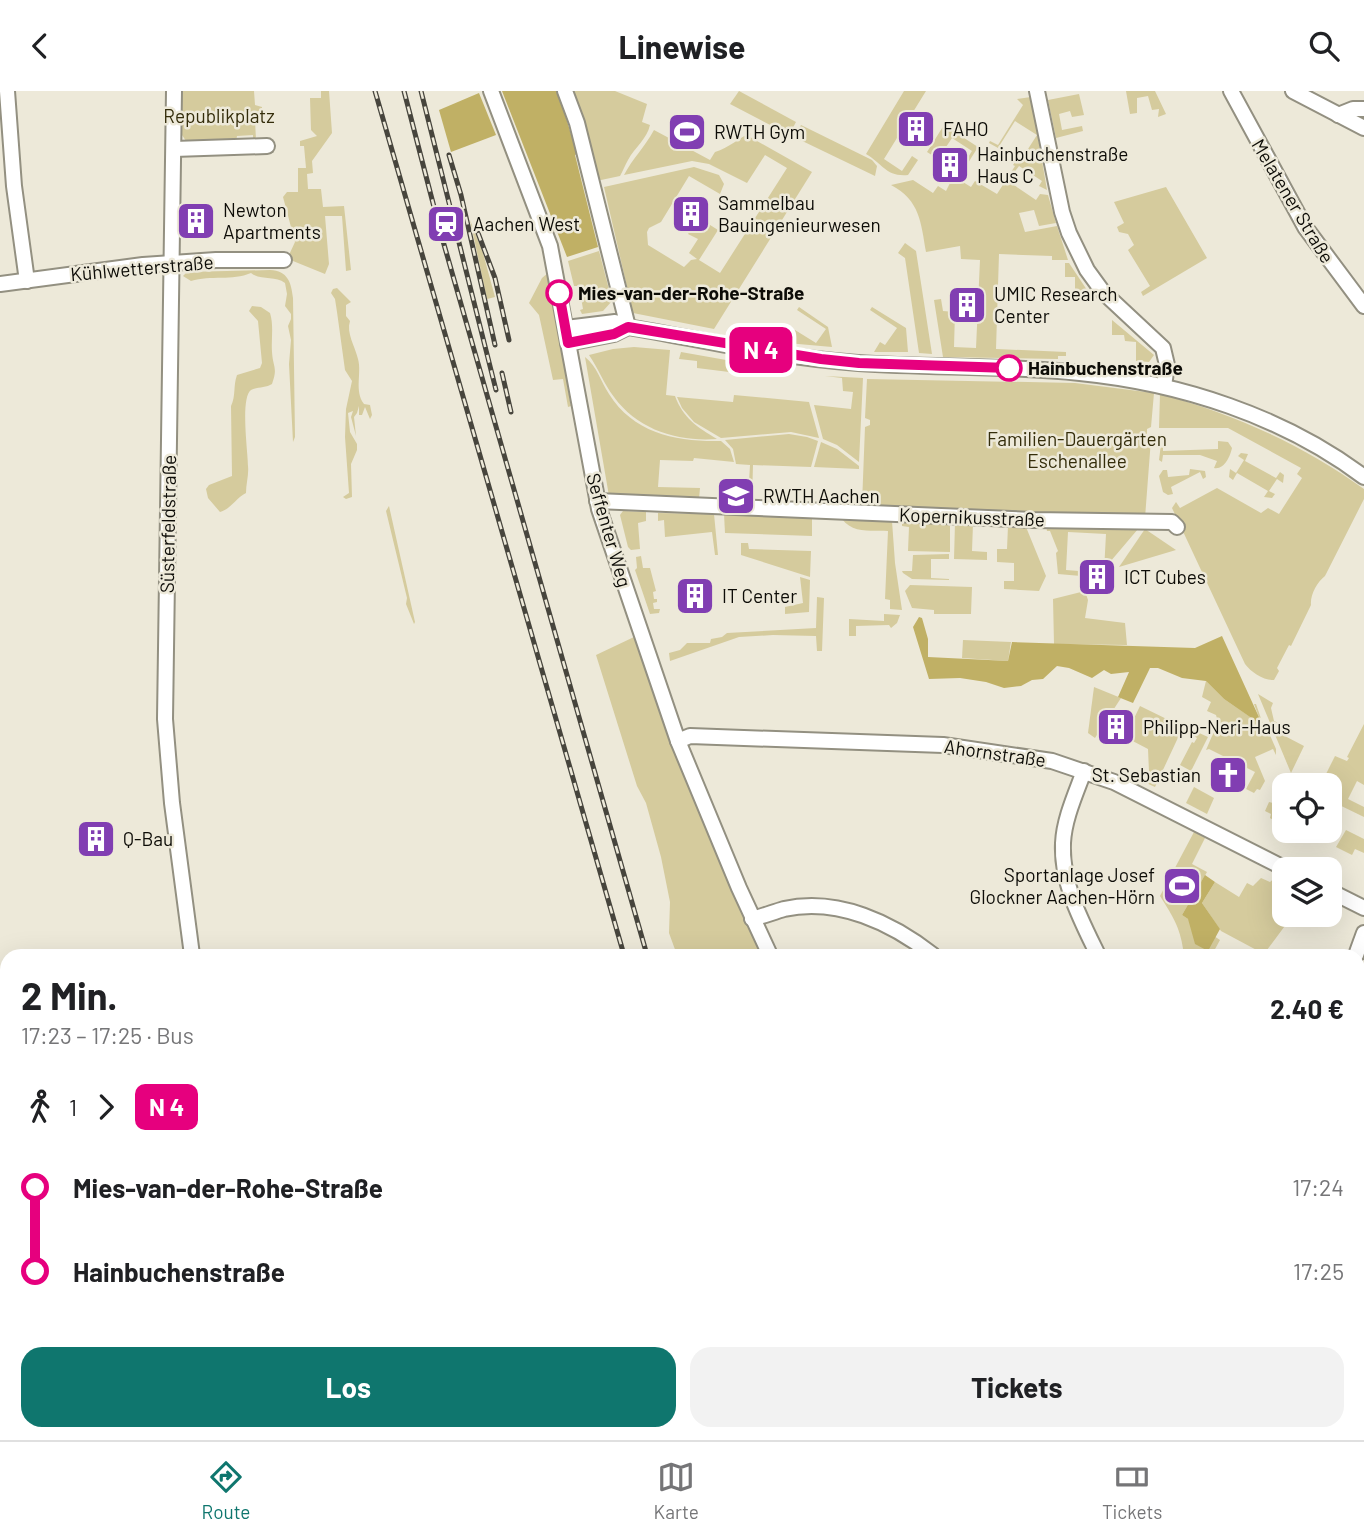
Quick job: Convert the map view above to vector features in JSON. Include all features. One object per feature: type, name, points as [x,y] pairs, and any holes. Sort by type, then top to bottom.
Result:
[{"type":"street","points":[[7,91],[13,186],[27,281]]},
{"type":"street","name":"Süsterfeldstraße","points":[[174,91],[165,719],[172,803],[191,949]]},
{"type":"street","name":"Seffenter Weg","points":[[491,91],[550,246],[597,501],[678,741],[767,949]]},
{"type":"street","points":[[565,91],[576,124],[628,327]]},
{"type":"street","points":[[1037,91],[1069,233],[1087,270],[1103,292],[1163,348],[1167,365],[1164,386]]},
{"type":"street","name":"Melatener Straße","points":[[1231,91],[1305,227],[1364,306]]},
{"type":"street","points":[[1293,91],[1364,128]]},
{"type":"street","points":[[1338,115],[1364,109]]},
{"type":"street","points":[[174,149],[267,146]]},
{"type":"street","name":"Kühlwetterstraße","points":[[0,284],[170,263],[284,260]]},
{"type":"street","points":[[566,328],[615,322],[628,327],[821,359],[1076,372],[1164,386],[1215,401],[1273,425],[1315,446],[1364,477]]},
{"type":"street","points":[[568,343],[614,334],[628,327]]},
{"type":"street","name":"Kopernikusstraße","points":[[597,501],[1033,520],[1172,522],[1177,527]]},
{"type":"street","name":"Ahornstraße","points":[[678,741],[690,736],[943,745],[1040,759],[1114,782],[1272,862]]},
{"type":"street","points":[[1084,771],[1069,812],[1063,842],[1064,874],[1095,949]]},
{"type":"street","points":[[1342,897],[1364,908]]},
{"type":"street","points":[[752,919],[785,909],[835,908],[878,921],[924,949]]},
{"type":"green space","name":"Republikplatz","points":[[181,91],[254,91],[255,105],[262,107],[262,119],[255,120],[256,140],[253,141],[253,135],[237,136],[236,142],[186,141],[180,132]]},
{"type":"green space","points":[[321,91],[329,91],[332,133],[312,161],[313,173],[307,174],[308,189],[321,189],[323,207],[344,206],[351,270],[346,271],[342,216],[325,216],[329,264],[325,274],[293,261],[289,255],[295,242],[283,197],[287,192],[298,192],[298,168],[306,168],[304,146],[300,146],[300,141],[317,136],[311,130],[310,98],[321,98]]},
{"type":"green space","points":[[571,91],[615,91],[647,104],[642,122],[650,125],[620,176],[601,180],[597,178]]},
{"type":"green space","points":[[739,91],[796,122],[789,135],[730,104]]},
{"type":"green space","points":[[904,91],[926,91],[884,159],[902,171],[912,156],[918,160],[908,175],[890,172],[866,154]]},
{"type":"green space","points":[[1126,91],[1155,91],[1166,114],[1158,117],[1159,109],[1152,110],[1148,96],[1137,98],[1137,113],[1130,114]]},
{"type":"green space","points":[[1079,94],[1084,115],[1072,117],[1070,111],[1059,114],[1062,130],[1082,126],[1083,131],[1056,138],[1048,100]]},
{"type":"green space","points":[[1031,97],[1047,190],[1039,186],[1042,181],[1019,166],[1008,181],[1036,200],[1040,194],[1048,195],[1056,223],[1039,226],[1034,210],[1019,213],[1025,232],[1057,226],[1068,260],[1052,260],[1052,256],[999,254],[996,349],[1066,352],[1066,356],[1058,356],[1058,359],[943,357],[934,300],[941,299],[943,311],[955,312],[954,347],[976,348],[980,260],[961,259],[960,246],[926,252],[914,205],[891,185],[913,180],[933,193],[938,186],[946,191],[957,169],[960,170],[972,151],[952,138],[938,159],[927,152],[944,125],[978,147],[958,179],[971,187],[975,181],[997,194],[1017,159],[1037,135],[1015,121],[998,148],[989,143],[990,141],[998,145],[1023,105],[1017,99]]},
{"type":"green space","points":[[801,125],[872,160],[877,166],[875,176],[794,137]]},
{"type":"green space","points":[[654,130],[710,160],[715,152],[751,133],[750,137],[812,172],[714,329],[633,313],[604,187],[694,167],[719,175],[724,184],[720,194],[689,176],[661,222],[647,232],[648,245],[684,267],[691,260],[697,259],[689,253],[698,239],[688,234],[699,218],[718,230],[699,260],[720,273],[787,168],[765,155],[747,183],[709,164],[692,161],[624,175]]},
{"type":"green space","points":[[1166,187],[1207,258],[1143,296],[1141,292],[1150,286],[1128,250],[1134,245],[1128,234],[1119,232],[1117,227],[1124,223],[1114,202]]},
{"type":"green space","points":[[470,220],[483,253],[495,297],[487,299]]},
{"type":"green space","points":[[905,243],[916,251],[932,354],[919,353],[905,258],[898,253]]},
{"type":"green space","points":[[599,251],[612,301],[603,311],[582,314],[579,286],[574,286],[568,261]]},
{"type":"green space","points":[[1065,263],[1069,263],[1093,299],[1075,299],[1075,277],[1065,277]]},
{"type":"green space","points":[[270,270],[288,278],[293,298],[293,442],[289,364],[291,340],[288,326],[291,314],[285,306],[285,283],[251,273],[191,281],[183,276],[187,272]]},
{"type":"green space","points":[[548,273],[571,406],[568,407],[563,379],[553,380],[539,315],[529,303],[542,278]]},
{"type":"green space","points":[[337,288],[351,302],[346,305],[346,316],[350,321],[350,335],[359,364],[359,393],[364,404],[370,405],[372,415],[370,419],[365,407],[362,415],[359,415],[359,406],[354,417],[356,436],[351,417],[353,411],[348,413],[350,432],[357,444],[357,450],[351,464],[352,497],[346,499],[343,497],[349,493],[346,409],[352,381],[345,370],[335,299],[331,293]]},
{"type":"green space","points":[[252,306],[261,307],[270,313],[275,374],[272,384],[253,389],[248,395],[245,414],[248,469],[246,493],[220,512],[208,498],[206,489],[209,485],[232,476],[231,406],[237,375],[260,368],[262,363],[258,321],[249,311]]},
{"type":"green space","points":[[799,307],[828,327],[832,347],[787,343],[795,330],[816,343],[826,329],[797,310]]},
{"type":"green space","points":[[872,307],[906,328],[908,352],[874,352],[880,342],[885,345],[897,328],[870,310]]},
{"type":"green space","points":[[1112,320],[1154,355],[1149,362],[1136,361],[1136,342],[1125,341],[1124,335],[1112,335]]},
{"type":"green space","points":[[634,347],[670,350],[666,395],[675,396],[692,421],[717,439],[674,436],[647,426],[624,408],[610,392],[589,355]]},
{"type":"green space","points":[[681,352],[743,363],[743,368],[730,367],[729,372],[697,368],[697,361],[679,359]]},
{"type":"green space","points":[[585,357],[596,369],[619,408],[631,418],[644,427],[673,437],[721,441],[730,449],[734,462],[694,458],[693,461],[660,460],[658,487],[700,488],[699,499],[609,496]]},
{"type":"green space","points":[[825,376],[863,378],[859,462],[837,445],[823,439],[814,405],[851,409],[853,392],[843,391],[842,378]]},
{"type":"green space","name":"Familien-Dauergärten Eschenallee","points":[[867,379],[1075,383],[1154,393],[1151,427],[1147,429],[1147,435],[1151,439],[1145,518],[866,508],[862,504],[865,427],[870,425],[870,420],[865,418]]},
{"type":"green space","points":[[1160,394],[1214,411],[1266,432],[1316,458],[1364,489],[1364,499],[1325,576],[1315,589],[1311,605],[1277,668],[1279,671],[1274,680],[1258,675],[1245,664],[1172,508],[1176,502],[1180,508],[1217,488],[1261,513],[1268,508],[1279,514],[1302,478],[1297,474],[1301,468],[1228,428],[1159,428]]},
{"type":"green space","points":[[734,395],[809,402],[819,438],[791,432],[721,438],[694,422],[677,397],[733,402]]},
{"type":"green space","points":[[789,434],[818,441],[811,467],[753,465],[752,499],[757,499],[757,502],[742,502],[742,499],[748,499],[750,465],[736,464],[733,449],[725,440]]},
{"type":"green space","points":[[1218,441],[1228,442],[1232,448],[1226,462],[1218,468],[1214,468],[1217,461],[1200,455],[1163,455],[1162,462],[1159,460],[1161,444],[1163,451],[1218,449]]},
{"type":"green space","points":[[821,442],[837,449],[859,466],[859,469],[814,467]]},
{"type":"green space","points":[[1241,453],[1248,454],[1245,461],[1276,478],[1280,472],[1284,475],[1283,483],[1277,479],[1269,491],[1275,494],[1272,498],[1264,497],[1268,491],[1237,473],[1233,480],[1229,477],[1230,469],[1236,473],[1244,460],[1238,456]]},
{"type":"green space","points":[[1190,469],[1205,471],[1206,477],[1203,479],[1200,472],[1171,487],[1173,494],[1163,492],[1159,476],[1163,470],[1167,470],[1168,477],[1189,475]]},
{"type":"green space","points":[[389,506],[414,624],[406,604],[407,598],[386,511]]},
{"type":"green space","points":[[623,511],[646,512],[646,521],[638,523],[640,549],[631,550],[628,547],[620,515]]},
{"type":"green space","points":[[658,513],[714,514],[718,555],[715,555],[712,532],[665,537],[664,520],[658,521]]},
{"type":"green space","points":[[724,514],[812,518],[812,536],[725,533]]},
{"type":"green space","points":[[842,519],[892,521],[902,610],[890,609],[890,600],[885,599],[888,531],[857,529]]},
{"type":"green space","points":[[902,521],[950,523],[950,552],[908,551],[909,527],[902,526]]},
{"type":"green space","points":[[955,523],[973,524],[972,551],[987,552],[987,560],[954,559]]},
{"type":"green space","points":[[1008,526],[1026,527],[1046,576],[1039,591],[1004,589],[1004,581],[1014,581],[1014,563],[997,562],[997,549],[1007,549]]},
{"type":"green space","points":[[1046,526],[1138,529],[1110,562],[1114,582],[1099,580],[1096,571],[1104,571],[1106,534],[1068,532],[1066,570],[1079,571],[1081,576],[1058,574],[1058,551]]},
{"type":"green space","points":[[1145,529],[1176,550],[1119,567]]},
{"type":"green space","points":[[741,543],[748,543],[749,549],[811,551],[810,577],[741,555]]},
{"type":"green space","points":[[949,554],[949,559],[931,559],[931,578],[949,580],[912,579],[902,571],[912,571],[913,555]]},
{"type":"green space","points":[[641,556],[643,568],[650,568],[656,591],[653,592],[654,599],[657,599],[657,602],[653,603],[654,609],[660,609],[659,613],[650,614],[635,570],[636,557]]},
{"type":"green space","points":[[800,577],[810,580],[809,612],[785,614],[785,607],[803,603]]},
{"type":"green space","points":[[910,585],[972,587],[971,614],[934,614],[934,610],[912,608],[905,591]]},
{"type":"green space","points":[[1085,591],[1088,600],[1085,618],[1125,623],[1127,645],[1054,644],[1053,599]]},
{"type":"green space","points":[[817,597],[824,598],[822,651],[817,651],[816,636],[739,637],[670,661],[669,653],[680,650],[687,643],[710,643],[711,639],[727,633],[816,628]]},
{"type":"green space","points":[[884,614],[900,615],[891,628],[889,625],[856,626],[856,636],[849,636],[849,619],[884,621]]},
{"type":"green space","points":[[634,637],[668,737],[758,949],[675,949],[669,933],[670,902],[661,857],[646,803],[637,786],[596,655]]},
{"type":"green space","points":[[963,640],[1011,642],[1008,661],[962,658]]},
{"type":"green space","points":[[1206,681],[1224,699],[1262,725],[1256,704],[1266,733],[1269,733],[1276,749],[1276,755],[1273,749],[1255,757],[1265,781],[1260,790],[1257,789],[1254,793],[1246,789],[1255,772],[1243,766],[1245,762],[1238,759],[1235,762],[1206,750],[1218,722],[1216,715],[1207,711],[1211,702],[1202,697]]},
{"type":"green space","points":[[1094,687],[1121,698],[1095,738],[1088,733]]},
{"type":"green space","points":[[1258,694],[1273,703],[1271,708],[1274,721],[1285,726],[1281,734],[1304,746],[1291,773]]},
{"type":"green space","points":[[1140,706],[1183,727],[1155,787],[1144,782],[1149,772],[1148,749],[1125,737]]},
{"type":"green space","points":[[1364,724],[1364,785],[1357,781],[1348,799],[1364,807],[1364,817],[1342,806],[1342,773],[1326,773],[1335,756],[1347,761]]},
{"type":"green space","points":[[1197,732],[1208,737],[1191,771],[1180,765],[1197,738],[1194,736]]},
{"type":"green space","points":[[1194,787],[1214,798],[1207,814],[1186,803]]},
{"type":"green space","points":[[1269,802],[1272,803],[1272,819],[1271,814],[1265,811]]},
{"type":"green space","points":[[1346,830],[1364,839],[1364,853],[1355,849],[1352,855],[1336,847],[1342,843]]},
{"type":"green space","name":"Sportanlage Josef Glockner Aachen-Hörn","points":[[1194,832],[1205,838],[1192,864],[1207,872],[1182,915],[1220,940],[1215,949],[1183,949],[1176,924],[1160,896]]},
{"type":"green space","points":[[1261,878],[1270,882],[1272,880],[1272,927],[1284,927],[1268,949],[1255,949],[1221,931],[1202,903],[1215,882],[1239,897],[1247,883],[1253,886]]},
{"type":"shaded area","points":[[502,91],[558,91],[577,154],[575,155],[598,247],[567,257]]},
{"type":"shaded area","points":[[479,93],[496,135],[451,152],[439,110]]},
{"type":"shaded area","points":[[919,617],[922,618],[928,639],[928,657],[1008,661],[1012,642],[1195,648],[1222,636],[1263,726],[1224,699],[1206,681],[1182,678],[1158,668],[1150,668],[1133,703],[1118,697],[1129,672],[1111,674],[1104,670],[1092,678],[1057,666],[1043,679],[1004,688],[960,678],[929,679],[913,627]]},
{"type":"shaded area","points":[[1205,875],[1215,882],[1202,903],[1220,929],[1209,949],[1195,944],[1188,919],[1182,915]]},
{"type":"railway","points":[[375,91],[622,949]]},
{"type":"railway","points":[[404,91],[441,234],[645,949]]},
{"type":"railway","points":[[421,91],[496,390]]},
{"type":"railway","points":[[449,155],[461,195],[495,345]]},
{"type":"railway","points":[[478,233],[495,278],[509,340]]},
{"type":"railway","points":[[502,373],[511,412]]},
{"type":"bus line","points":[[559,293],[568,343],[614,334],[628,327],[821,359],[859,363],[1009,368]]},
{"type":"place","name":"FAHO","points":[[916,129]]},
{"type":"place","name":"RWTH Gym","points":[[687,132]]},
{"type":"place","name":"Hainbuchenstraße Haus C","points":[[950,165]]},
{"type":"place","name":"Sammelbau Bauingenieurwesen","points":[[691,214]]},
{"type":"place","name":"Newton Apartments","points":[[196,221]]},
{"type":"place","name":"Aachen West","points":[[446,224]]},
{"type":"place","name":"Mies-van-der-Rohe-Straße","points":[[559,293]]},
{"type":"place","name":"UMIC Research Center","points":[[967,305]]},
{"type":"place","name":"Hainbuchenstraße","points":[[1009,368]]},
{"type":"place","name":"RWTH Aachen","points":[[736,496]]},
{"type":"place","name":"ICT Cubes","points":[[1097,577]]},
{"type":"place","name":"IT Center","points":[[695,596]]},
{"type":"place","name":"Philipp-Neri-Haus","points":[[1116,727]]},
{"type":"place","name":"St. Sebastian","points":[[1228,775]]},
{"type":"place","name":"Q-Bau","points":[[96,839]]},
{"type":"place","name":"Sportanlage Josef Glockner Aachen-Hörn","points":[[1182,886]]}]
